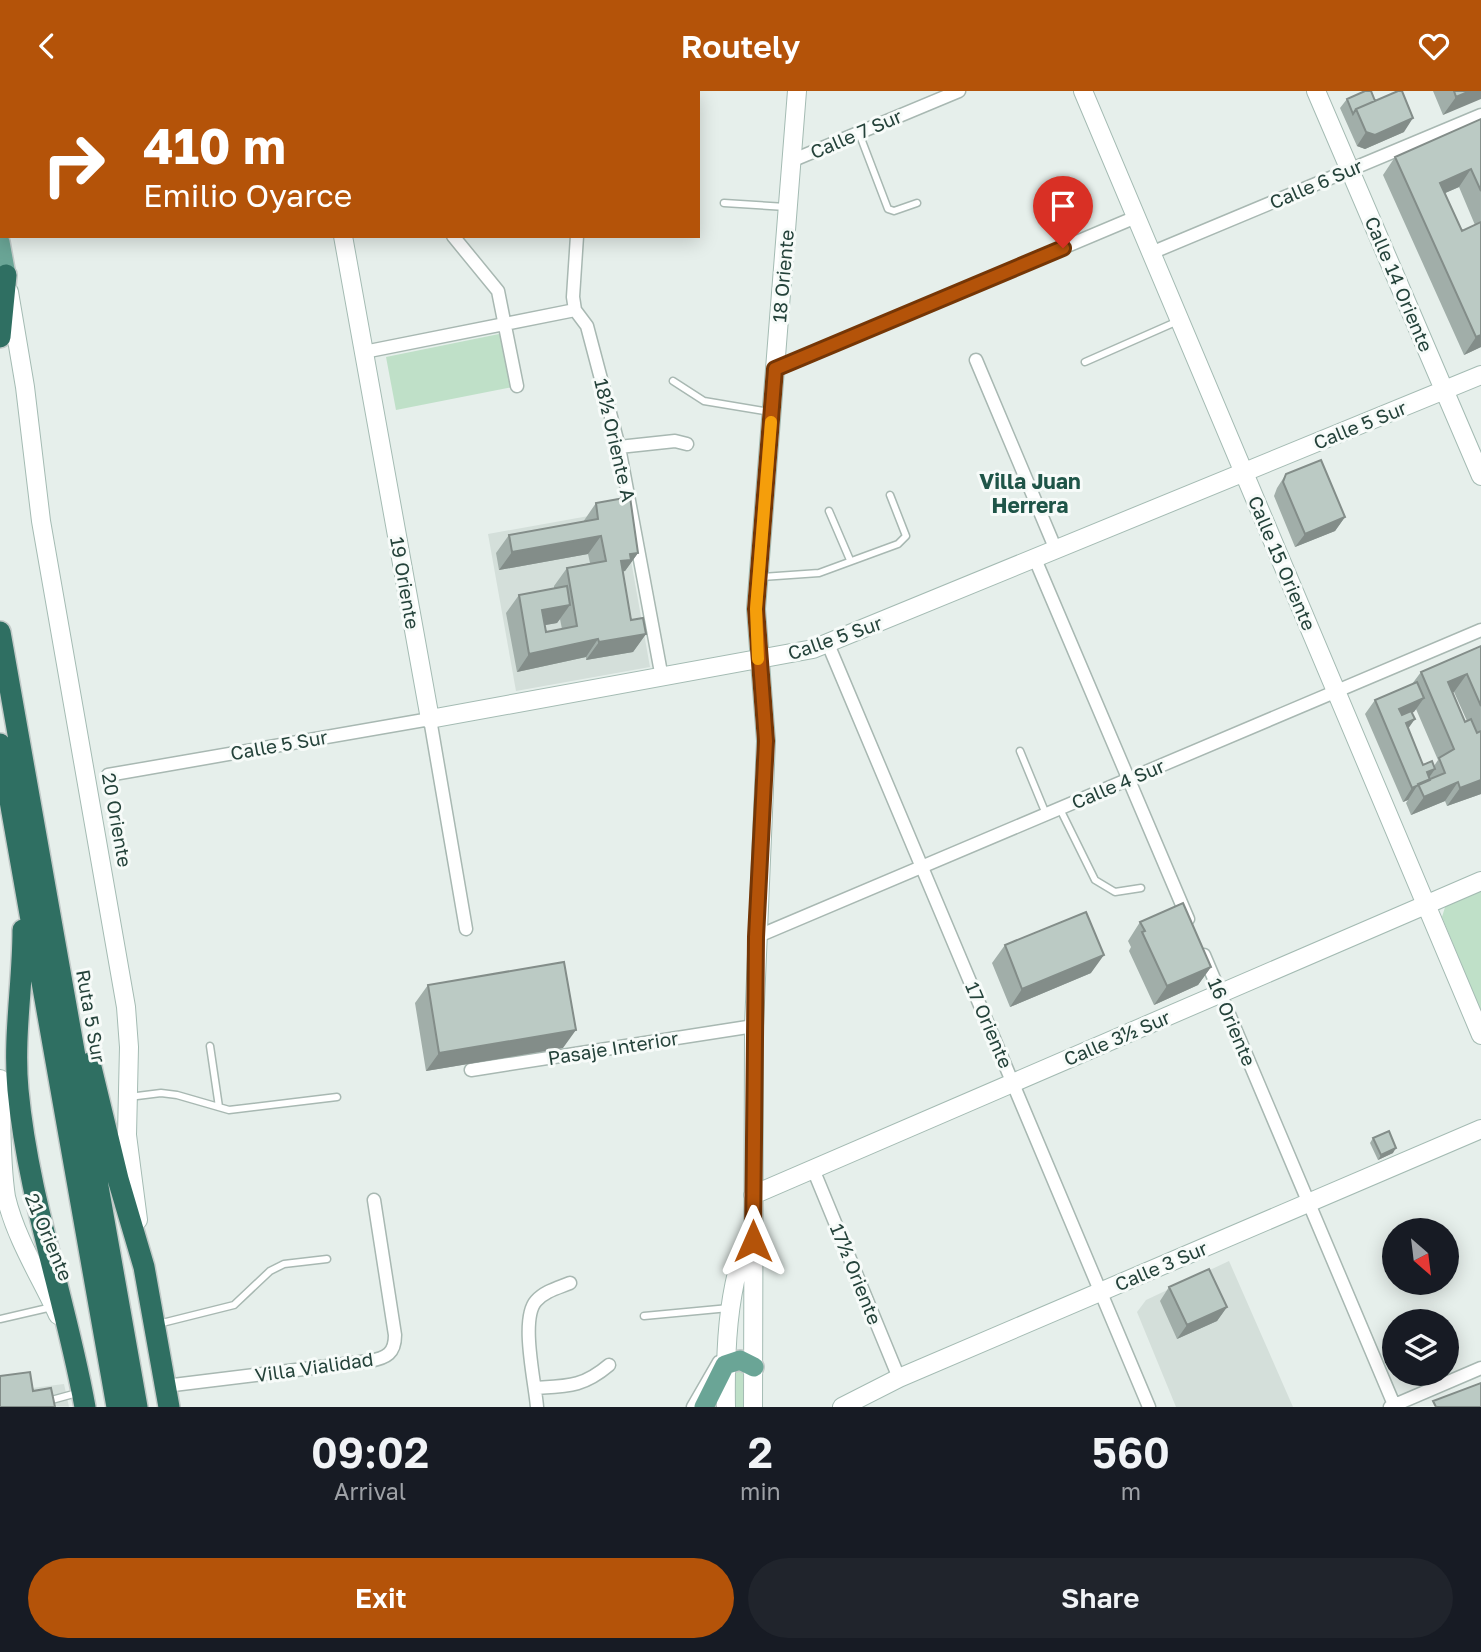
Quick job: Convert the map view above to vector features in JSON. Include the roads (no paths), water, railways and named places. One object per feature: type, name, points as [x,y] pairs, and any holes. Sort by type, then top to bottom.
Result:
[{"type":"highway","points":[[0,337],[6,275]]},
{"type":"highway","name":"Ruta 5 Sur","points":[[0,632],[137,1407]]},
{"type":"highway","points":[[0,744],[117,1407]]},
{"type":"highway","points":[[23,876],[18,1088],[44,1234],[68,1337]]},
{"type":"highway","points":[[62,982],[88,1057],[118,1179],[144,1267]]},
{"type":"highway","name":"20 Oriente","points":[[144,1267],[167,1397]]},
{"type":"highway","name":"21 Oriente","points":[[68,1337],[83,1399]]},
{"type":"main road","name":"20 Oriente","points":[[0,242],[6,275]]},
{"type":"main road","points":[[704,1407],[725,1360],[740,1360],[754,1367]]},
{"type":"street","name":"18 Oriente","points":[[753,1407],[754,1025],[766,741],[756,609],[797,91]]},
{"type":"street","name":"Calle 7 Sur","points":[[792,161],[959,91]]},
{"type":"street","name":"Calle 15 Oriente","points":[[1083,91],[1481,1035]]},
{"type":"street","name":"Calle 14 Oriente","points":[[1316,91],[1481,476]]},
{"type":"street","name":"Calle 6 Sur","points":[[1151,253],[1481,115]]},
{"type":"street","points":[[775,369],[1136,217]]},
{"type":"street","name":"19 Oriente","points":[[343,238],[466,929]]},
{"type":"street","points":[[455,238],[498,291],[517,386]]},
{"type":"street","points":[[364,352],[575,310],[578,238]]},
{"type":"street","name":"20 Oriente","points":[[6,275],[25,387],[41,521],[126,1007],[129,1047],[129,1161],[144,1267]]},
{"type":"street","name":"18½ Oriente A","points":[[575,310],[587,326],[619,447],[662,678]]},
{"type":"street","points":[[976,360],[1056,550]]},
{"type":"street","name":"Calle 5 Sur","points":[[108,775],[662,678],[828,644],[1481,375]]},
{"type":"street","points":[[619,447],[675,441],[687,444]]},
{"type":"street","name":"16 Oriente","points":[[1035,559],[1393,1406]]},
{"type":"street","name":"Calle 4 Sur","points":[[756,937],[1481,631]]},
{"type":"street","name":"17 Oriente","points":[[828,644],[1149,1407]]},
{"type":"street","name":"Calle 3½ Sur","points":[[753,1195],[1481,881]]},
{"type":"street","name":"Pasaje Interior","points":[[471,1070],[754,1025]]},
{"type":"street","name":"21 Oriente","points":[[0,1079],[2,1169],[9,1209],[68,1337]]},
{"type":"street","name":"Calle 3 Sur","points":[[842,1407],[899,1378],[1481,1129]]},
{"type":"street","name":"17½ Oriente","points":[[813,1169],[899,1378]]},
{"type":"street","name":"Villa Vialidad","points":[[167,1397],[369,1361],[389,1355],[394,1347],[395,1335],[374,1200]]},
{"type":"street","name":"18 Oriente","points":[[726,1407],[725,1360],[730,1308],[753,1216]]},
{"type":"street","points":[[537,1407],[528,1329],[530,1311],[536,1301],[548,1291],[570,1283]]},
{"type":"street","points":[[694,1407],[708,1376],[725,1360]]},
{"type":"street","points":[[535,1388],[577,1385],[594,1377],[609,1365]]},
{"type":"street","points":[[1393,1406],[1481,1369]]},
{"type":"lane","points":[[859,133],[888,209],[894,211],[918,203]]},
{"type":"lane","points":[[724,203],[788,207]]},
{"type":"lane","points":[[1085,362],[1180,320]]},
{"type":"lane","points":[[673,381],[704,401],[771,412]]},
{"type":"lane","points":[[758,577],[819,573],[898,544],[906,536],[904,524],[890,495]]},
{"type":"lane","points":[[829,511],[850,560]]},
{"type":"lane","points":[[1020,751],[1046,815]]},
{"type":"lane","points":[[1060,809],[1095,880],[1115,892],[1141,888]]},
{"type":"lane","points":[[210,1046],[219,1107]]},
{"type":"lane","points":[[127,1098],[161,1093],[244,1110],[337,1097]]},
{"type":"lane","points":[[155,1325],[234,1305],[270,1271],[284,1264],[327,1259]]},
{"type":"lane","points":[[0,1319],[54,1307]]},
{"type":"lane","points":[[644,1316],[730,1308]]},
{"type":"lane","points":[[46,1407],[48,1401],[83,1399]]},
{"type":"district","name":"Villa Juan Herrera","points":[[1030,494]]}]
